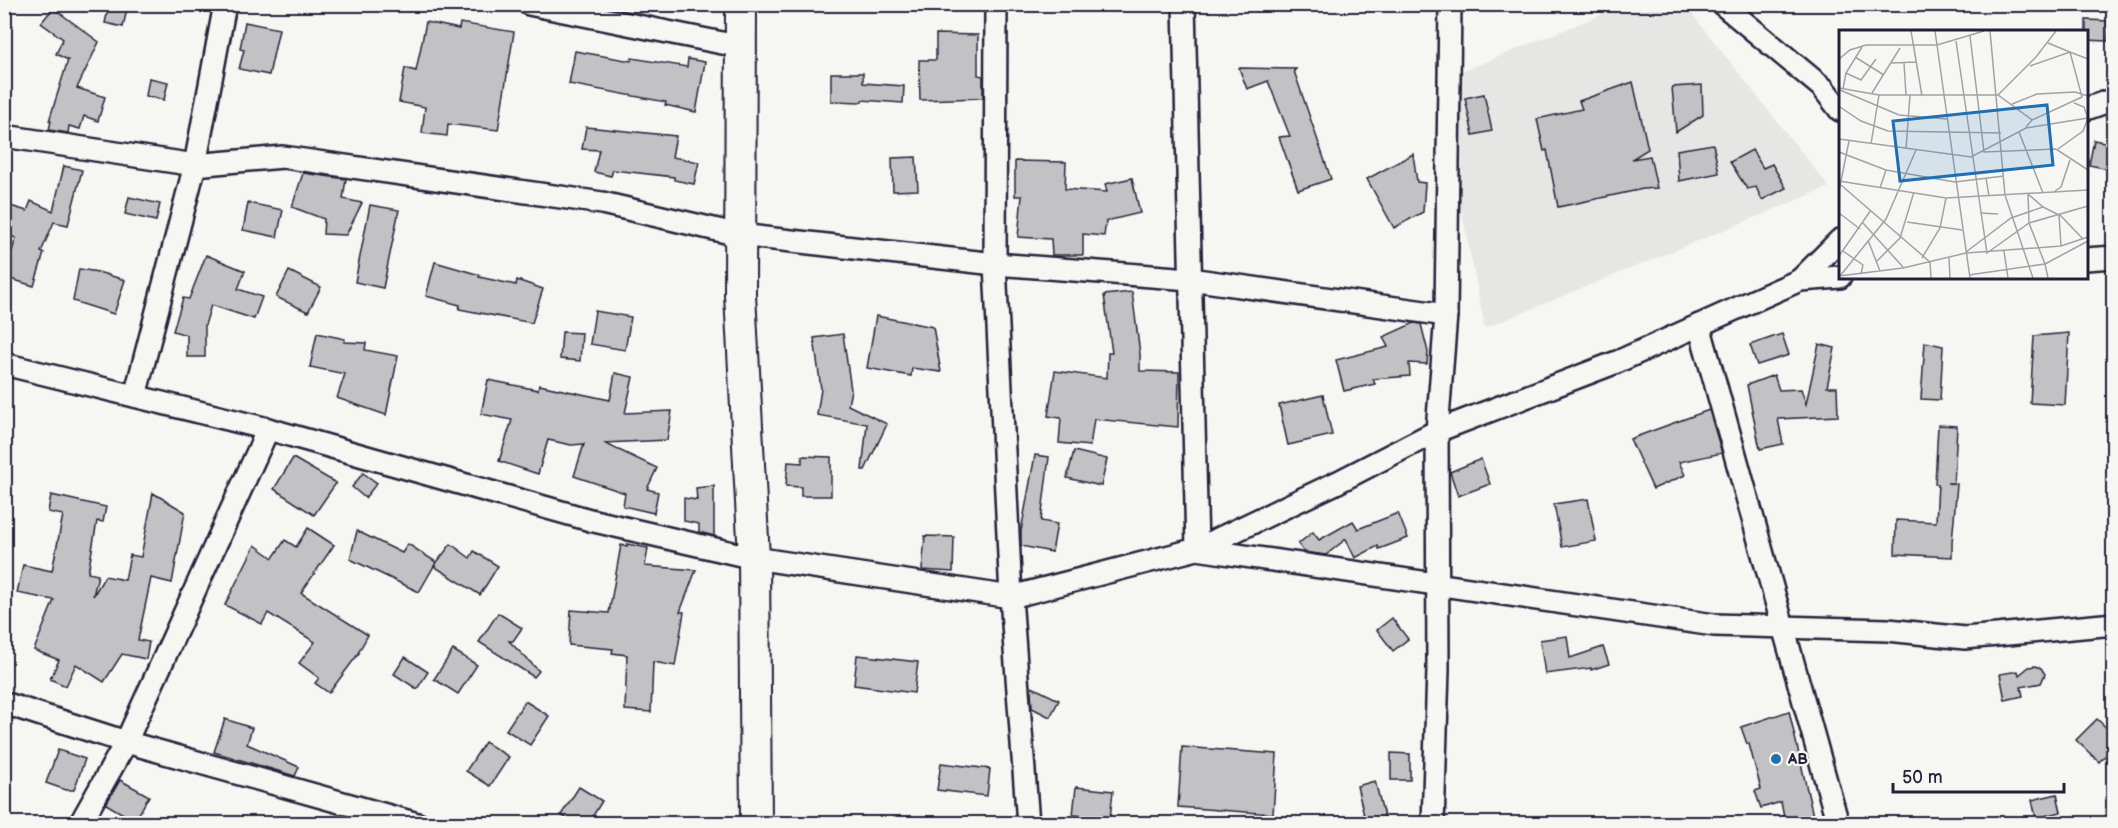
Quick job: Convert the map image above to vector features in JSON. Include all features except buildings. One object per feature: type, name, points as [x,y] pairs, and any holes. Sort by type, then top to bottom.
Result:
[{"type":"street","points":[[135,396],[195,165],[225,4]]},
{"type":"street","points":[[529,4],[742,47]]},
{"type":"street","points":[[741,4],[740,295],[754,558],[756,824]]},
{"type":"street","points":[[996,4],[995,264],[1011,597],[1028,824]]},
{"type":"street","points":[[1184,4],[1197,549]]},
{"type":"street","points":[[1433,824],[1438,670],[1437,431],[1446,315],[1450,4]]},
{"type":"street","points":[[1722,4],[1823,88],[1839,109]]},
{"type":"street","points":[[2088,108],[2114,99]]},
{"type":"street","points":[[4,135],[195,165],[283,157],[602,203],[739,235],[995,264],[1190,279],[1446,315]]},
{"type":"street","points":[[1800,280],[1839,241]]},
{"type":"street","points":[[2088,259],[2114,258]]},
{"type":"street","points":[[4,364],[268,429],[590,520],[754,558],[1011,597],[1197,549],[1338,482],[1437,431],[1617,362],[1800,280],[1839,277]]},
{"type":"street","points":[[1699,325],[1838,824]]},
{"type":"street","points":[[80,824],[126,742],[268,429]]},
{"type":"street","points":[[1197,549],[1714,625],[1888,630],[1965,638],[2114,624]]},
{"type":"street","points":[[4,703],[126,742],[418,824]]},
{"type":"shaded area","points":[[1625,5],[1685,5],[1829,187],[1485,328],[1436,82]]},
{"type":"place","name":"AB","points":[[1776,759]]}]
